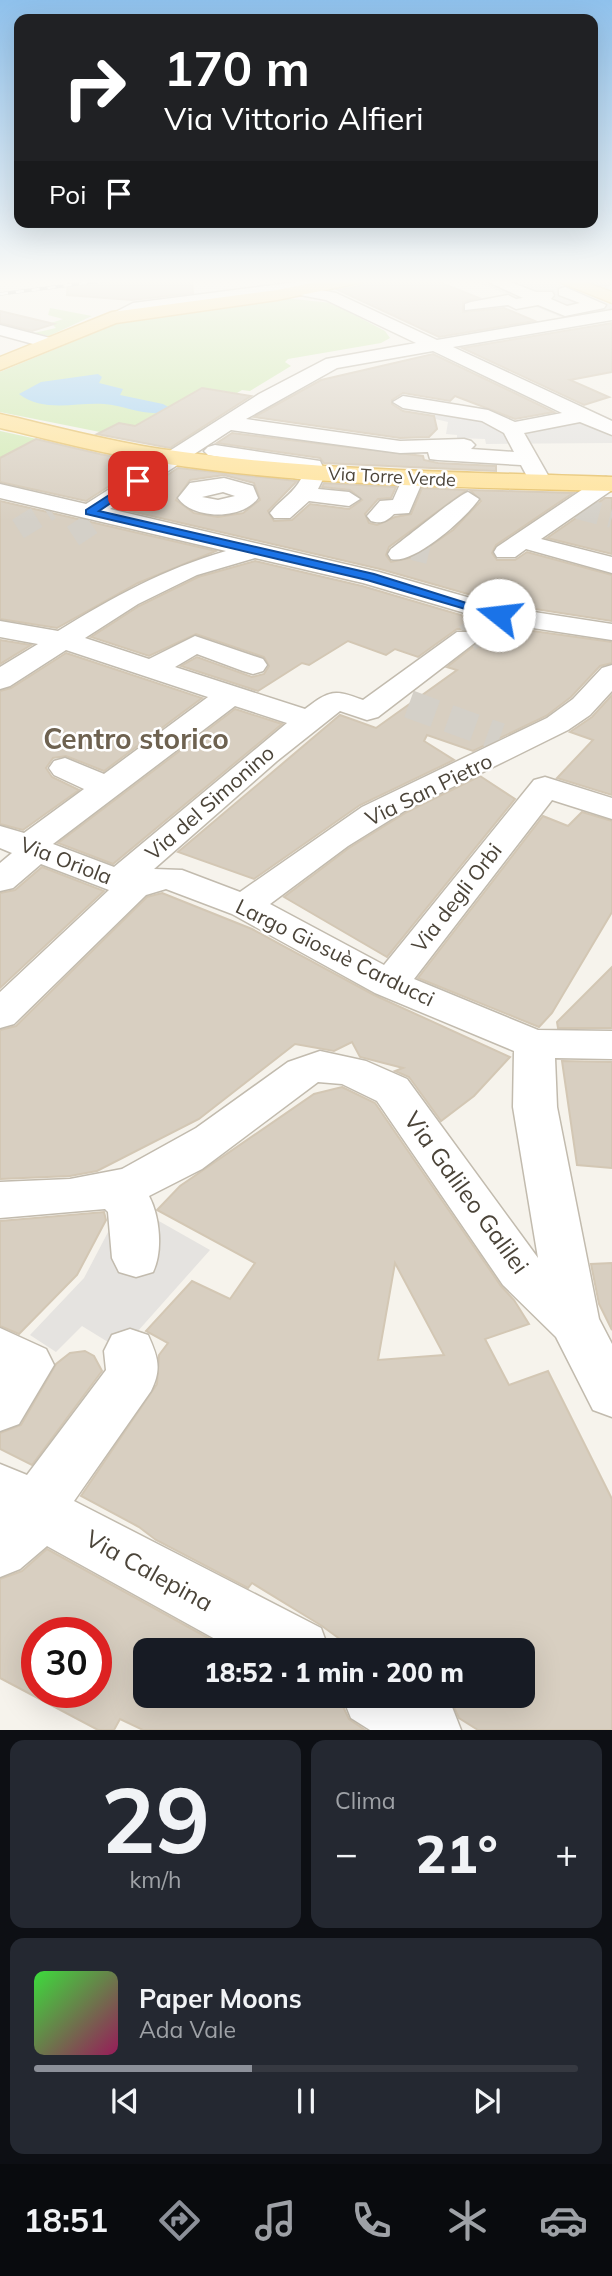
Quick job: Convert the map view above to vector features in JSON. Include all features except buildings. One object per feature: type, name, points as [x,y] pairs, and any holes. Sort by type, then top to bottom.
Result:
[{"type":"main road","name":"Via Torre Verde","points":[[0,421],[174,458],[314,475],[413,478],[474,489],[528,459],[609,484]]},
{"type":"street","points":[[97,516],[174,458],[306,374],[332,363],[349,360]]},
{"type":"street","points":[[466,360],[601,420]]},
{"type":"street","points":[[403,402],[488,416],[528,459]]},
{"type":"street","points":[[464,445],[466,417]]},
{"type":"street","points":[[215,452],[314,475],[528,459],[601,420]]},
{"type":"street","points":[[224,425],[400,447],[464,445],[528,459]]},
{"type":"street","points":[[224,425],[333,446],[314,475],[282,513]]},
{"type":"street","points":[[232,486],[261,468]]},
{"type":"street","points":[[314,475],[349,499]]},
{"type":"street","points":[[379,516],[388,506],[401,508],[413,478]]},
{"type":"street","points":[[609,484],[514,546],[576,554],[612,576]]},
{"type":"street","points":[[407,550],[449,519],[474,489]]},
{"type":"street","points":[[1,492],[54,507],[257,549],[370,577],[494,619],[612,632]]},
{"type":"street","points":[[0,680],[129,598],[188,570],[257,549]]},
{"type":"street","points":[[0,629],[63,640],[238,698],[310,719],[378,733],[465,669],[438,660]]},
{"type":"street","points":[[310,719],[335,700],[367,711],[398,700],[438,660],[467,638]]},
{"type":"street","points":[[154,668],[195,644],[253,665]]},
{"type":"street","name":"Via San Pietro","points":[[245,906],[319,848],[396,802],[510,741],[581,707],[612,674]]},
{"type":"street","points":[[0,880],[31,855],[35,841],[107,787],[238,698]]},
{"type":"street","name":"Via del Simonino","points":[[0,1015],[126,884],[310,719]]},
{"type":"street","points":[[65,768],[107,787]]},
{"type":"street","name":"Via degli Orbi","points":[[389,984],[545,787],[602,806]]},
{"type":"street","name":"Via Oriola","points":[[0,836],[126,884]]},
{"type":"street","name":"Largo Giosuè Carducci","points":[[126,884],[169,878],[245,906],[389,984],[534,1044]]},
{"type":"street","points":[[534,1044],[612,1045]]},
{"type":"street","name":"Via Galileo Galilei","points":[[534,1044],[535,1107],[574,1322],[612,1394]]},
{"type":"street","name":"Via Galileo Galilei","points":[[115,1190],[169,1167],[190,1165],[303,1072],[320,1066],[351,1071],[392,1090],[520,1271],[574,1322]]},
{"type":"street","points":[[0,1200],[62,1210],[115,1190],[131,1206],[136,1258]]},
{"type":"street","points":[[0,1349],[28,1365],[0,1407]]},
{"type":"street","points":[[0,1549],[26,1504],[133,1375],[130,1351]]},
{"type":"street","name":"Via Calepina","points":[[26,1504],[211,1606],[275,1638]]},
{"type":"street","points":[[393,1708],[429,1730]]},
{"type":"green space","points":[[30,360],[287,360],[285,362],[291,366],[250,391],[242,390],[237,393],[242,395],[212,409],[228,411],[189,437],[182,435],[165,445],[0,412],[0,372]]},
{"type":"green space","points":[[0,431],[37,439],[0,458]]},
{"type":"shaded area","points":[[439,411],[519,425],[567,416],[612,437],[612,443],[486,444],[485,439],[457,438],[457,435],[446,434],[448,422],[431,418]]},
{"type":"shaded area","points":[[117,1215],[150,1216],[210,1250],[121,1350],[82,1326],[56,1352],[30,1335],[84,1278]]},
{"type":"water","points":[[98,374],[102,377],[99,383],[123,389],[120,395],[163,404],[174,410],[156,413],[104,404],[49,405],[29,400],[19,394],[41,382]]},
{"type":"tunnel","points":[[578,508],[612,517]]},
{"type":"tunnel","points":[[18,529],[50,509]]},
{"type":"tunnel","points":[[73,536],[97,520]]},
{"type":"tunnel","points":[[413,549],[429,553]]},
{"type":"tunnel","points":[[467,638],[490,622]]},
{"type":"tunnel","points":[[409,704],[500,737]]},
{"type":"district","name":"Centro storico","points":[[136,739]]},
{"type":"route","points":[[138,481],[90,512],[370,577],[499,615]]}]
